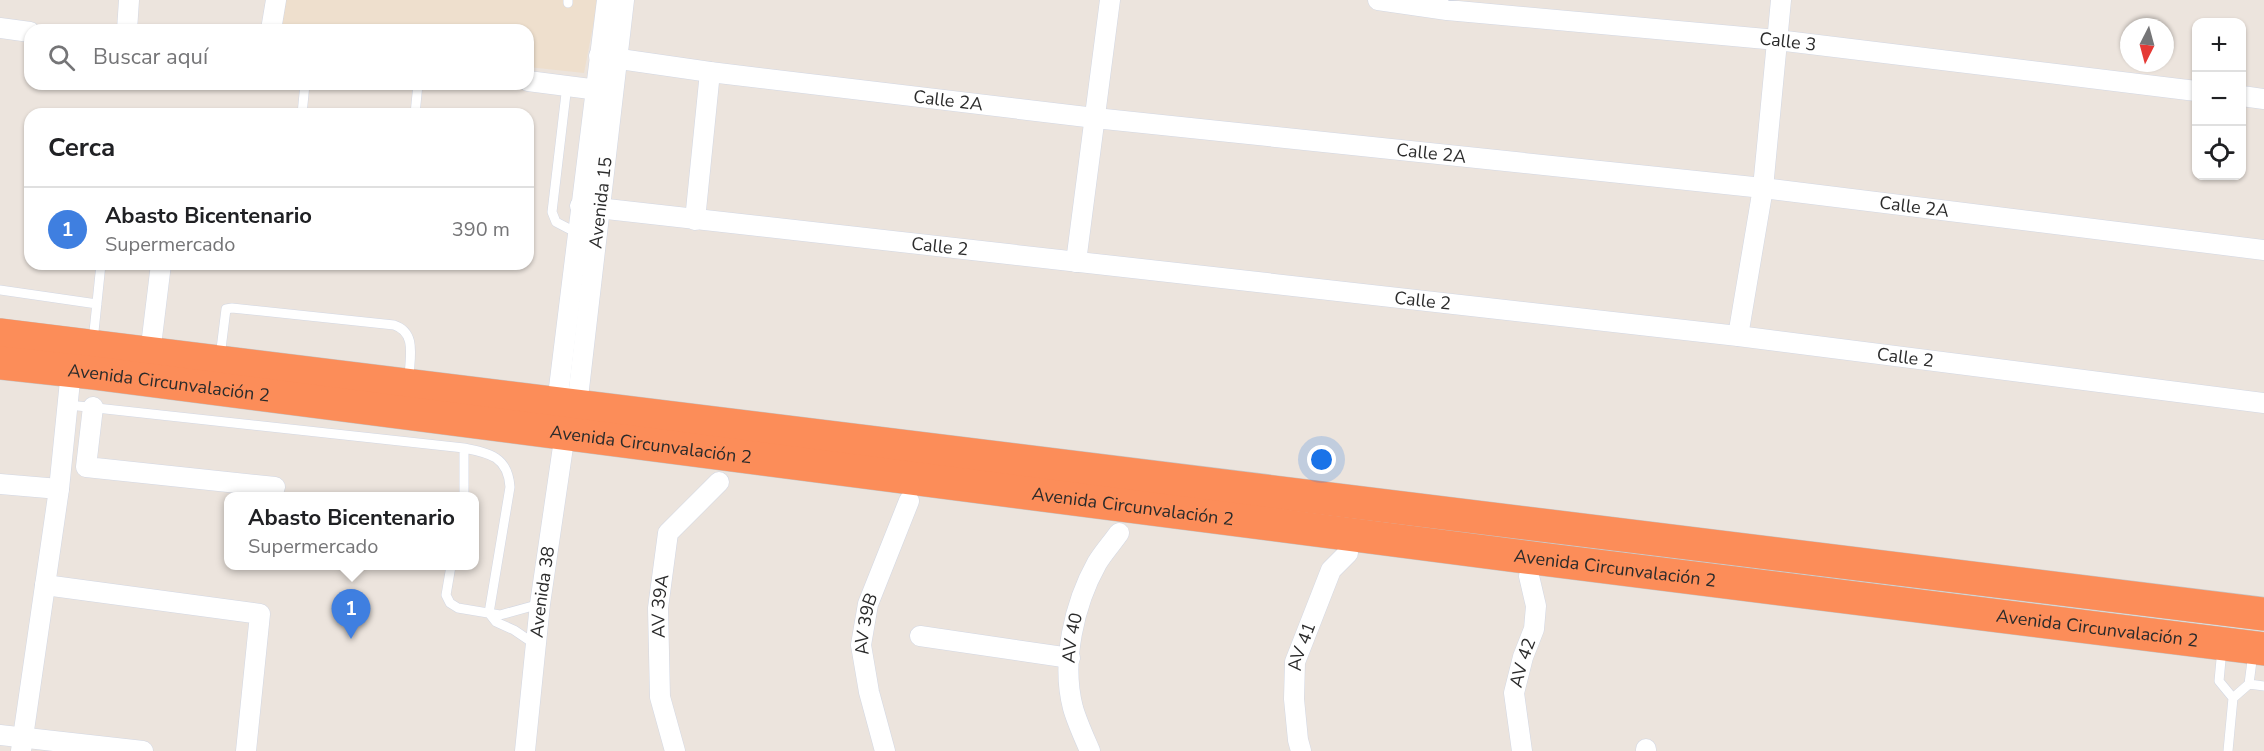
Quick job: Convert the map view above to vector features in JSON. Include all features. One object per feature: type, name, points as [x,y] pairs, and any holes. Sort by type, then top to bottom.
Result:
[{"type":"highway","name":"Avenida Circunvalación 2","points":[[0,335],[408,385],[566,414],[2247,647]]},
{"type":"highway","name":"Avenida Circunvalación 2","points":[[0,363],[566,414],[2264,614]]},
{"type":"street","points":[[127,24],[129,0]]},
{"type":"street","points":[[272,24],[276,0]]},
{"type":"street","name":"Avenida 15","points":[[566,414],[577,233],[580,206],[604,90],[608,57],[607,0]]},
{"type":"street","name":"Avenida 15","points":[[608,57],[624,0]]},
{"type":"street","points":[[1076,262],[1110,0]]},
{"type":"street","name":"Calle 3","points":[[1378,0],[1447,10],[1777,40],[2192,91]]},
{"type":"street","points":[[1738,336],[1763,188],[1781,0]]},
{"type":"street","points":[[0,28],[24,31]]},
{"type":"street","name":"Calle 2A","points":[[608,57],[710,72],[1095,118],[1763,188],[2264,250]]},
{"type":"street","points":[[695,220],[710,72]]},
{"type":"street","points":[[534,82],[604,90]]},
{"type":"street","name":"Avenida 15","points":[[566,414],[600,208],[604,90]]},
{"type":"street","points":[[2246,97],[2264,99]]},
{"type":"street","name":"Calle 2","points":[[580,206],[1738,336],[2264,404]]},
{"type":"street","points":[[150,354],[160,270]]},
{"type":"street","points":[[22,744],[59,489],[71,371]]},
{"type":"street","points":[[93,407],[86,466],[275,487]]},
{"type":"street","name":"Avenida 38","points":[[525,751],[540,604],[566,414]]},
{"type":"street","name":"AV 39A","points":[[675,751],[660,697],[658,608],[668,533],[719,482]]},
{"type":"street","points":[[0,484],[59,489]]},
{"type":"street","name":"AV 39B","points":[[885,751],[869,692],[861,645],[868,604],[909,501]]},
{"type":"street","name":"AV 40","points":[[1090,751],[1073,707],[1068,673],[1070,657],[1078,605],[1097,564],[1119,533]]},
{"type":"street","name":"AV 41","points":[[1301,751],[1294,699],[1295,662],[1331,570],[1348,553]]},
{"type":"street","name":"AV 42","points":[[1522,751],[1514,693],[1523,657],[1534,628],[1536,606],[1529,576]]},
{"type":"street","points":[[45,585],[260,614],[246,751]]},
{"type":"street","points":[[920,636],[1070,657]]},
{"type":"street","points":[[0,735],[22,744],[144,751]]},
{"type":"lane","points":[[567,85],[552,212],[556,222],[577,233]]},
{"type":"lane","points":[[303,108],[304,90]]},
{"type":"lane","points":[[416,108],[417,90]]},
{"type":"lane","points":[[92,346],[100,270]]},
{"type":"lane","points":[[0,290],[97,304]]},
{"type":"lane","points":[[219,363],[226,309],[360,321],[404,328],[410,338],[408,385]]},
{"type":"lane","points":[[69,405],[464,448],[503,462],[509,473],[510,487],[489,613],[496,622],[514,630],[536,645]]},
{"type":"lane","points":[[464,448],[464,492]]},
{"type":"lane","points":[[450,570],[446,595],[450,603],[458,608],[500,615],[540,604]]},
{"type":"lane","points":[[2228,751],[2233,698],[2248,684],[2247,647]]},
{"type":"lane","points":[[2233,698],[2219,681],[2247,647]]},
{"type":"lane","points":[[2248,684],[2264,686]]},
{"type":"shaded area","points":[[283,0],[598,0],[584,73],[534,68],[534,24],[281,24]]},
{"type":"place","name":"Abasto Bicentenario","points":[[351,639]]}]
